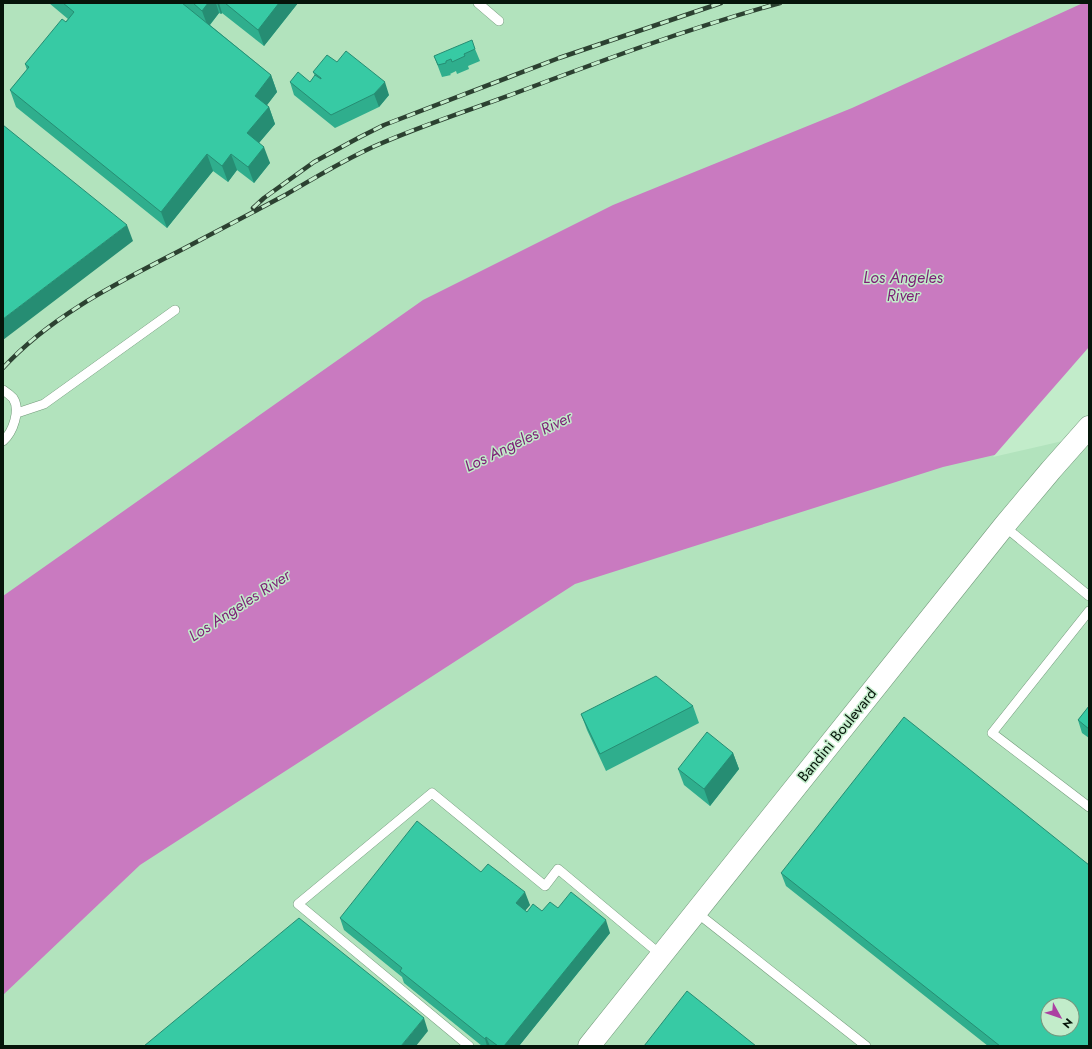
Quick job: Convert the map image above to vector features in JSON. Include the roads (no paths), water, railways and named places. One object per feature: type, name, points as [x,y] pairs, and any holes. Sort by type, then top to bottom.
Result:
[{"type":"main road","name":"Bandini Boulevard","points":[[589,1046],[1004,526],[1089,427]]},
{"type":"lane","points":[[478,3],[499,21]]},
{"type":"lane","points":[[17,413],[44,404],[175,310]]},
{"type":"lane","points":[[3,390],[13,398],[17,413],[8,437],[3,441]]},
{"type":"lane","points":[[1004,526],[1089,596]]},
{"type":"lane","points":[[1089,611],[992,733],[1089,807]]},
{"type":"lane","points":[[469,1046],[298,904],[432,793],[545,886],[558,869],[661,955]]},
{"type":"lane","points":[[696,912],[866,1046]]},
{"type":"water","name":"Los Angeles River","points":[[1083,3],[1089,3],[1089,433],[943,467],[575,584],[140,865],[3,995],[3,596],[423,300],[613,205],[852,108]]},
{"type":"railway","points":[[253,208],[264,198],[314,162],[384,125],[559,58],[721,3]]},
{"type":"railway","points":[[3,368],[24,347],[47,328],[97,295],[287,194],[364,151],[426,125],[612,57],[712,23],[780,3]]}]
